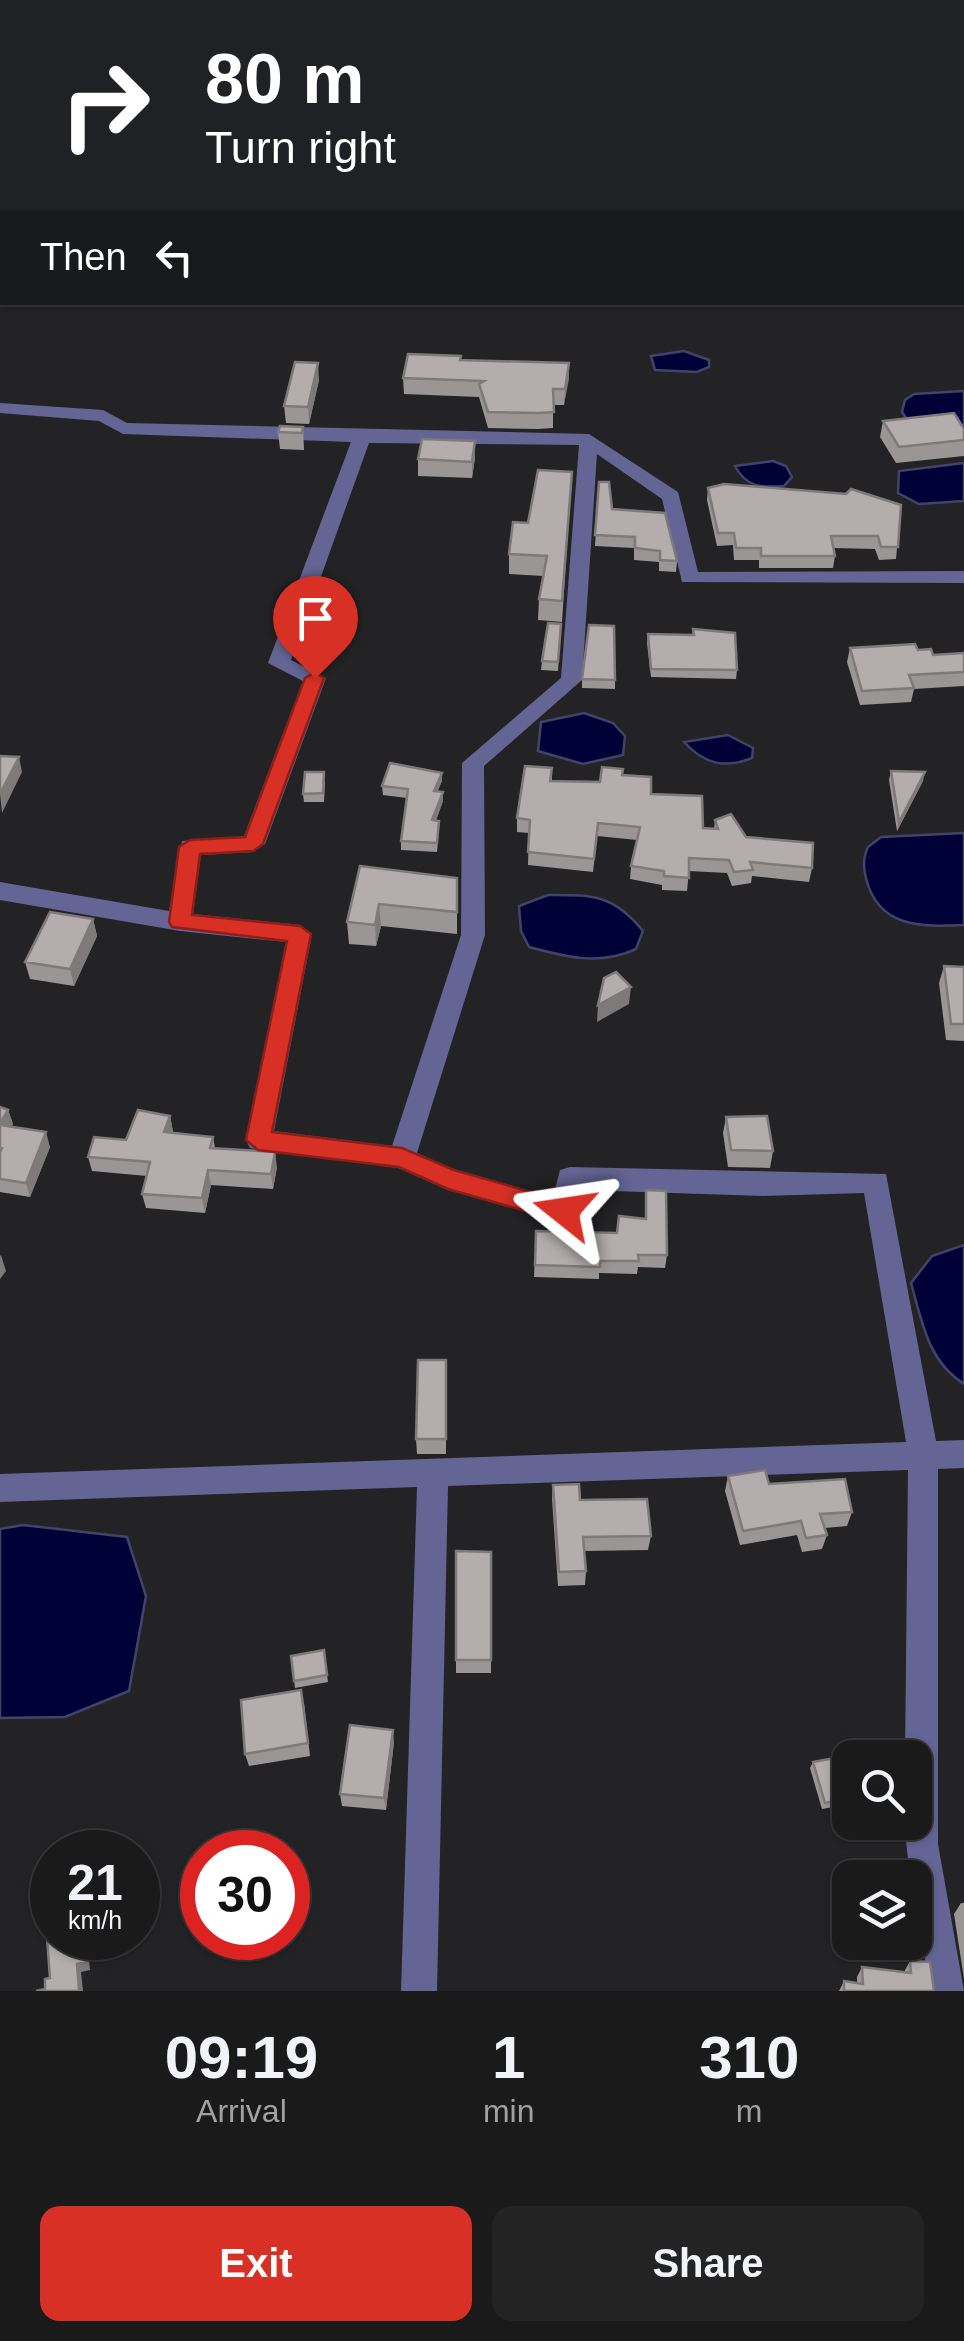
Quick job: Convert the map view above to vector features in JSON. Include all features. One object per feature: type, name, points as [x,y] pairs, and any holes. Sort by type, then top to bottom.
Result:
[{"type":"street","points":[[0,408],[103,416],[123,428],[589,440],[672,496],[689,578],[964,578]]},
{"type":"street","points":[[180,922],[190,847],[253,844],[315,678],[279,663],[362,437]]},
{"type":"street","points":[[402,1158],[473,935],[474,763],[571,680],[589,440]]},
{"type":"street","points":[[0,891],[180,922],[300,934],[258,1140],[402,1158],[448,1179],[564,1211],[570,1178],[763,1185],[876,1182],[923,1455],[921,1844],[949,1991]]},
{"type":"street","points":[[0,1488],[964,1454]]},
{"type":"street","points":[[419,1991],[433,1471]]},
{"type":"shaded area","points":[[684,351],[709,360],[709,367],[697,372],[655,370],[651,356]]},
{"type":"shaded area","points":[[964,391],[964,425],[906,418],[902,412],[905,400],[914,394]]},
{"type":"shaded area","points":[[773,461],[786,466],[792,477],[784,486],[755,485],[735,466]]},
{"type":"shaded area","points":[[964,463],[964,501],[919,504],[898,493],[899,471]]},
{"type":"shaded area","points":[[584,713],[613,723],[625,736],[623,755],[583,764],[538,751],[541,722]]},
{"type":"shaded area","points":[[728,735],[753,748],[752,758],[715,762],[684,742]]},
{"type":"shaded area","points":[[964,833],[964,925],[932,926],[903,921],[880,907],[865,874],[868,847],[881,837]]},
{"type":"shaded area","points":[[548,895],[590,897],[612,903],[643,931],[636,949],[596,958],[570,957],[529,947],[521,931],[519,906]]},
{"type":"shaded area","points":[[964,1245],[964,1384],[934,1352],[911,1283],[932,1256]]},
{"type":"shaded area","points":[[23,1525],[127,1537],[146,1596],[129,1691],[65,1717],[0,1718],[0,1529]]},
{"type":"building","points":[[408,354],[461,356],[460,360],[569,363],[565,389],[553,389],[554,412],[488,412],[479,384],[484,381],[403,378]]},
{"type":"building","points":[[295,362],[318,363],[308,407],[284,406]]},
{"type":"building","points":[[954,413],[964,429],[964,440],[899,447],[883,421]]},
{"type":"building","points":[[280,426],[303,427],[302,433],[278,432]]},
{"type":"building","points":[[422,439],[475,441],[472,462],[418,459]]},
{"type":"building","points":[[538,470],[572,472],[562,601],[539,599],[547,556],[509,554],[513,522],[528,523]]},
{"type":"building","points":[[599,482],[609,482],[612,509],[665,513],[677,561],[660,560],[660,551],[635,548],[635,537],[595,535]]},
{"type":"building","points":[[724,484],[846,494],[851,489],[901,505],[898,547],[881,547],[878,536],[831,536],[835,556],[761,556],[761,548],[736,548],[734,533],[718,533],[708,488]]},
{"type":"building","points":[[548,623],[561,624],[558,662],[542,661]]},
{"type":"building","points":[[589,625],[614,626],[615,680],[582,679]]},
{"type":"building","points":[[693,629],[735,633],[737,670],[651,669],[648,634],[694,635]]},
{"type":"building","points":[[915,644],[918,650],[931,649],[933,655],[964,653],[964,672],[909,675],[914,688],[862,691],[850,648]]},
{"type":"building","points":[[0,756],[19,757],[0,794]]},
{"type":"building","points":[[390,763],[442,773],[434,791],[443,792],[432,820],[439,821],[437,843],[401,841],[408,789],[382,786]]},
{"type":"building","points":[[525,766],[552,768],[550,781],[600,782],[602,767],[623,769],[622,775],[651,777],[651,794],[702,796],[703,828],[718,829],[715,820],[731,814],[746,837],[813,843],[812,868],[750,862],[753,870],[734,872],[729,860],[689,858],[689,878],[664,876],[664,871],[631,866],[640,827],[598,823],[594,859],[528,852],[530,820],[517,818]]},
{"type":"building","points":[[891,771],[925,772],[899,822]]},
{"type":"building","points":[[305,772],[324,772],[323,793],[303,794]]},
{"type":"building","points":[[360,866],[457,878],[457,912],[379,904],[375,925],[347,922]]},
{"type":"building","points":[[50,912],[93,919],[70,969],[25,962]]},
{"type":"building","points":[[944,966],[964,967],[964,1024],[951,1024]]},
{"type":"building","points":[[616,972],[631,987],[598,1005],[604,978]]},
{"type":"building","points":[[0,1107],[8,1110],[0,1123]]},
{"type":"building","points":[[138,1110],[170,1116],[164,1132],[213,1137],[210,1148],[275,1152],[271,1174],[208,1170],[202,1198],[142,1194],[150,1162],[88,1157],[94,1137],[126,1140]]},
{"type":"building","points":[[767,1116],[773,1151],[731,1150],[726,1117]]},
{"type":"building","points":[[0,1125],[46,1132],[26,1183],[0,1179]]},
{"type":"building","points":[[646,1190],[666,1191],[667,1255],[638,1255],[639,1261],[600,1261],[600,1267],[535,1265],[536,1231],[617,1233],[619,1216],[646,1219]]},
{"type":"building","points":[[418,1360],[446,1360],[446,1439],[416,1439]]},
{"type":"building","points":[[765,1470],[769,1484],[845,1479],[852,1512],[820,1514],[827,1535],[806,1538],[801,1521],[743,1531],[728,1476]]},
{"type":"building","points":[[579,1484],[580,1500],[647,1499],[651,1536],[583,1537],[586,1571],[559,1572],[553,1485]]},
{"type":"building","points":[[456,1551],[491,1552],[491,1660],[456,1660]]},
{"type":"building","points":[[324,1650],[327,1675],[294,1681],[291,1656]]},
{"type":"building","points":[[301,1690],[308,1743],[245,1754],[241,1700]]},
{"type":"building","points":[[350,1725],[393,1730],[384,1798],[340,1794]]},
{"type":"building","points":[[832,1759],[832,1802],[825,1803],[813,1762]]},
{"type":"building","points":[[49,1960],[85,1960],[77,1964],[79,1991],[36,1991],[45,1989],[45,1979],[50,1978]]},
{"type":"building","points":[[910,1961],[930,1962],[934,1991],[844,1991],[844,1981],[863,1984],[862,1967],[911,1973]]},
{"type":"route","points":[[315,678],[253,844],[190,847],[180,922],[300,934],[258,1140],[402,1158],[448,1179],[564,1211]]}]
